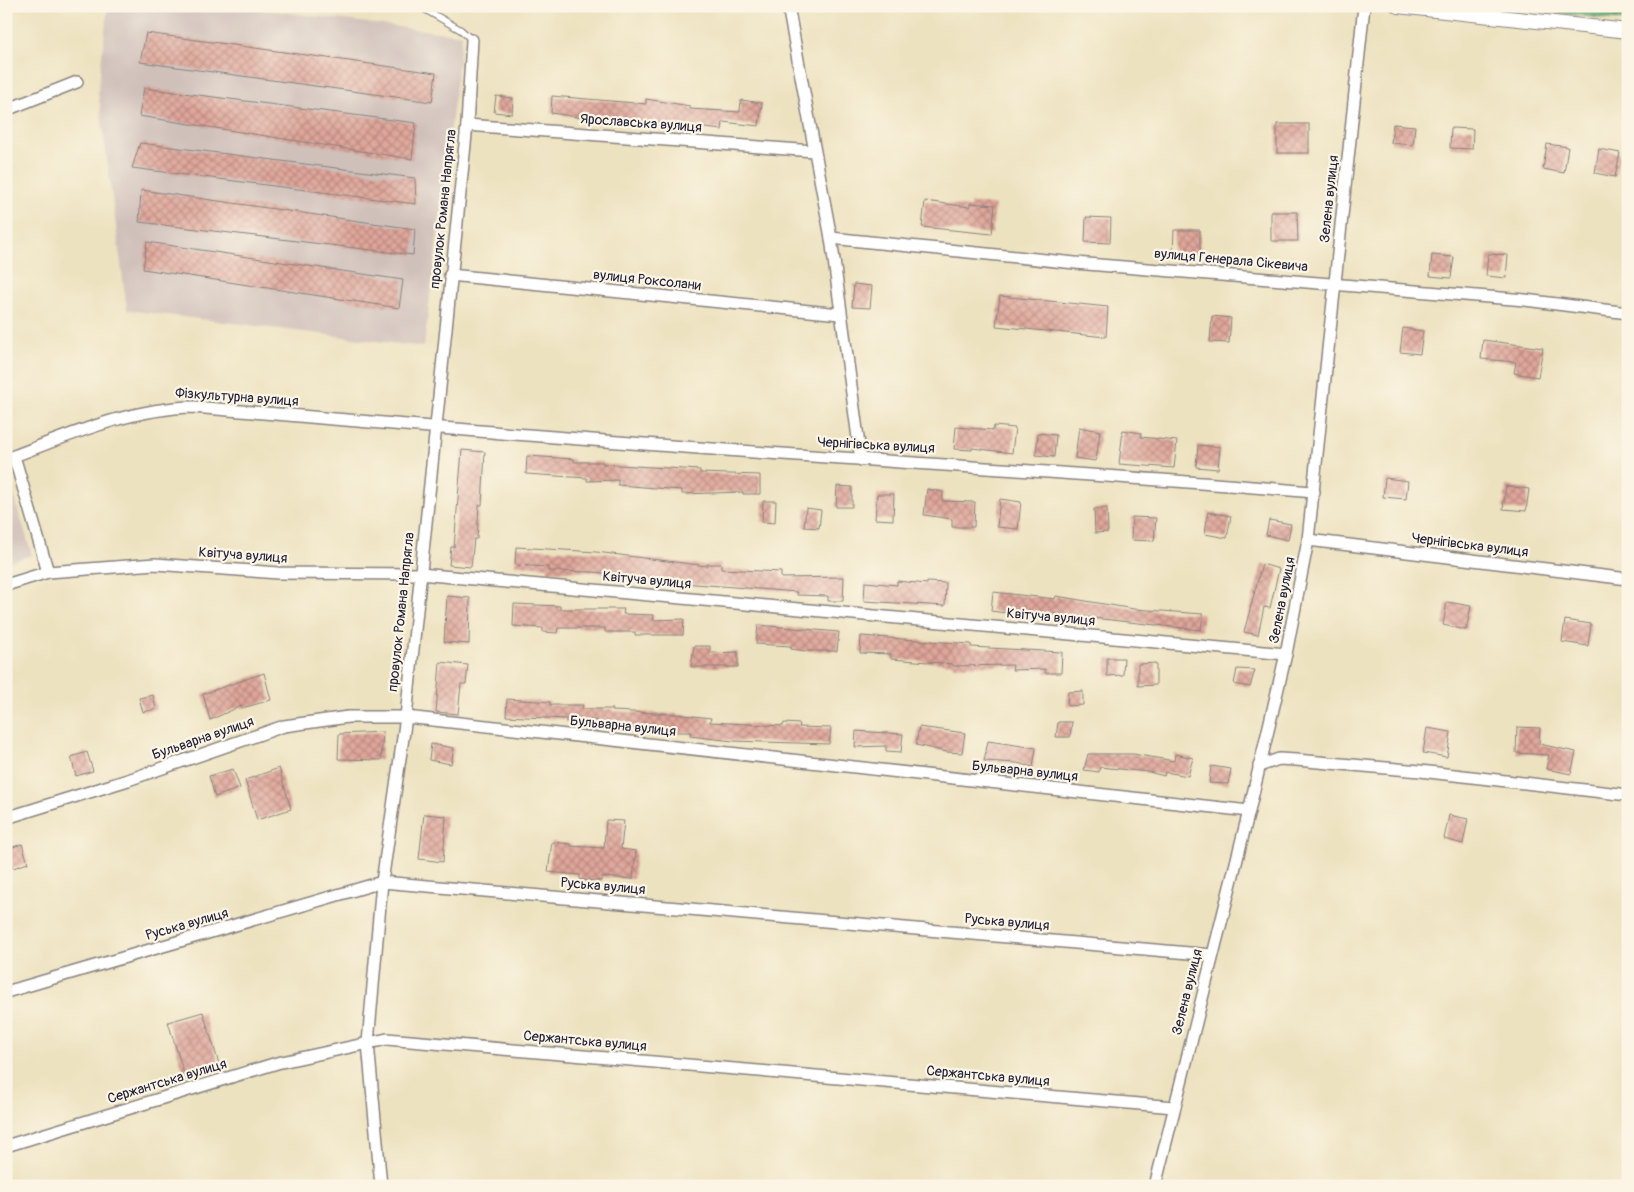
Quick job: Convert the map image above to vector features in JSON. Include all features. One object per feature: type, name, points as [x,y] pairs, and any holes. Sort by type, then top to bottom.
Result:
[{"type":"street","points":[[788,6],[831,238],[860,460]]},
{"type":"street","name":"Зелена вулиця","points":[[1155,1186],[1249,811],[1286,654],[1308,540],[1364,6]]},
{"type":"street","points":[[1398,6],[1628,31]]},
{"type":"street","name":"провулок Романа Напрягла","points":[[381,1186],[368,1043],[382,882],[406,717],[436,428],[450,276],[467,125],[472,40]]},
{"type":"street","points":[[6,110],[77,82]]},
{"type":"street","name":"Ярославська вулиця","points":[[467,125],[814,151]]},
{"type":"street","name":"вулиця Генерала Сікевича","points":[[831,238],[1074,263],[1525,300],[1628,313]]},
{"type":"street","name":"вулиця Роксолани","points":[[450,276],[840,314]]},
{"type":"street","name":"Фізкультурна вулиця","points":[[48,572],[14,456],[75,433],[164,408],[194,407],[436,428]]},
{"type":"street","name":"Чернігівська вулиця","points":[[436,428],[860,460],[1108,475],[1314,492]]},
{"type":"street","name":"Чернігівська вулиця","points":[[1308,540],[1628,579]]},
{"type":"street","name":"Квітуча вулиця","points":[[6,585],[48,572],[155,564],[278,573],[420,574],[1286,654]]},
{"type":"street","name":"Бульварна вулиця","points":[[6,818],[128,780],[284,726],[348,717],[406,717],[1249,811]]},
{"type":"street","points":[[1259,766],[1279,759],[1296,760],[1440,773],[1628,795]]},
{"type":"street","name":"Руська вулиця","points":[[6,992],[382,882],[1212,955]]},
{"type":"street","name":"Сержантська вулиця","points":[[6,1146],[277,1063],[387,1039],[1174,1107]]},
{"type":"lane","points":[[419,6],[461,30],[472,40]]},
{"type":"shaded area","points":[[108,6],[234,6],[462,35],[424,347],[127,310],[98,91]]},
{"type":"shaded area","points":[[6,470],[32,555],[6,563]]},
{"type":"green space","points":[[1499,6],[1628,6],[1628,21]]},
{"type":"building","points":[[146,33],[436,73],[432,102],[140,62]]},
{"type":"building","points":[[144,88],[416,123],[412,159],[139,116]]},
{"type":"building","points":[[496,96],[513,98],[512,114],[494,112]]},
{"type":"building","points":[[552,96],[646,104],[646,99],[690,106],[690,109],[740,112],[741,100],[762,103],[759,126],[723,122],[722,130],[598,115],[597,120],[551,113]]},
{"type":"building","points":[[1277,124],[1309,124],[1309,153],[1277,153]]},
{"type":"building","points":[[1393,124],[1415,126],[1413,145],[1391,143]]},
{"type":"building","points":[[1451,128],[1473,129],[1472,149],[1450,148]]},
{"type":"building","points":[[140,143],[415,178],[416,204],[132,168]]},
{"type":"building","points":[[1547,144],[1568,147],[1564,173],[1543,169]]},
{"type":"building","points":[[1599,149],[1620,153],[1615,177],[1595,173]]},
{"type":"building","points":[[141,190],[415,229],[413,255],[139,222]]},
{"type":"building","points":[[925,201],[970,207],[970,203],[995,205],[992,234],[922,227]]},
{"type":"building","points":[[1271,212],[1297,212],[1298,241],[1271,241]]},
{"type":"building","points":[[1086,217],[1111,218],[1110,243],[1085,242]]},
{"type":"building","points":[[1174,230],[1200,230],[1200,254],[1173,253]]},
{"type":"building","points":[[147,242],[403,280],[399,308],[143,269]]},
{"type":"building","points":[[1488,254],[1508,255],[1506,278],[1486,276]]},
{"type":"building","points":[[1432,255],[1454,257],[1451,278],[1430,276]]},
{"type":"building","points":[[854,284],[872,286],[870,308],[852,307]]},
{"type":"building","points":[[1000,296],[1108,307],[1106,337],[996,326]]},
{"type":"building","points":[[1212,316],[1231,318],[1229,343],[1210,342]]},
{"type":"building","points":[[1403,328],[1423,331],[1420,354],[1400,352]]},
{"type":"building","points":[[1483,340],[1543,348],[1538,377],[1514,373],[1516,362],[1481,359]]},
{"type":"building","points":[[994,426],[1015,428],[1012,453],[972,448],[972,450],[954,449],[956,427],[993,430]]},
{"type":"building","points":[[1079,427],[1100,431],[1096,461],[1075,458]]},
{"type":"building","points":[[1123,430],[1141,433],[1141,437],[1177,441],[1174,468],[1119,464]]},
{"type":"building","points":[[1038,433],[1056,435],[1054,457],[1036,455]]},
{"type":"building","points":[[1198,445],[1220,447],[1218,469],[1196,467]]},
{"type":"building","points":[[462,450],[485,452],[482,505],[479,505],[477,539],[474,539],[471,567],[449,565],[451,547],[454,547]]},
{"type":"building","points":[[527,456],[574,459],[574,462],[603,462],[603,464],[700,470],[700,473],[760,475],[760,494],[743,494],[743,492],[682,494],[682,490],[618,485],[618,480],[587,481],[587,478],[526,474]]},
{"type":"building","points":[[1385,478],[1408,481],[1406,499],[1383,497]]},
{"type":"building","points":[[837,486],[852,487],[852,507],[836,507]]},
{"type":"building","points":[[1506,486],[1529,489],[1526,511],[1503,509]]},
{"type":"building","points":[[927,489],[943,492],[942,501],[975,502],[974,527],[952,527],[952,519],[924,515]]},
{"type":"building","points":[[877,494],[894,494],[893,520],[875,519]]},
{"type":"building","points":[[1000,499],[1021,502],[1018,529],[997,527]]},
{"type":"building","points":[[763,501],[776,501],[775,523],[762,522]]},
{"type":"building","points":[[806,508],[821,510],[819,528],[804,527]]},
{"type":"building","points":[[1107,508],[1108,532],[1095,533],[1094,509]]},
{"type":"building","points":[[1208,512],[1231,516],[1227,538],[1205,534]]},
{"type":"building","points":[[1132,517],[1156,518],[1154,541],[1131,540]]},
{"type":"building","points":[[1269,520],[1291,524],[1288,540],[1266,535]]},
{"type":"building","points":[[516,547],[596,552],[707,566],[707,564],[721,564],[721,569],[781,572],[781,578],[844,577],[843,601],[828,601],[828,596],[797,595],[797,592],[657,581],[657,583],[639,581],[639,577],[594,572],[548,571],[548,567],[515,565]]},
{"type":"building","points":[[1262,564],[1279,569],[1270,608],[1264,607],[1258,635],[1244,632]]},
{"type":"building","points":[[897,581],[927,584],[927,582],[946,583],[945,606],[864,601],[865,582],[897,585]]},
{"type":"building","points":[[993,592],[1055,599],[1056,596],[1134,609],[1203,614],[1201,630],[1039,612],[1038,615],[1006,610],[1006,613],[991,611]]},
{"type":"building","points":[[447,596],[470,598],[469,644],[444,642]]},
{"type":"building","points":[[1447,602],[1471,606],[1466,630],[1443,625]]},
{"type":"building","points":[[514,604],[560,606],[560,609],[624,609],[623,614],[654,615],[653,620],[684,619],[683,635],[635,635],[635,632],[605,632],[605,628],[558,628],[557,633],[543,632],[543,628],[513,626]]},
{"type":"building","points":[[1565,620],[1591,624],[1588,646],[1562,642]]},
{"type":"building","points":[[758,625],[839,632],[837,651],[806,651],[791,649],[791,646],[756,644]]},
{"type":"building","points":[[861,636],[971,644],[971,647],[1062,652],[1061,673],[1045,673],[1045,669],[1012,670],[1013,665],[953,666],[953,664],[891,659],[891,654],[860,653]]},
{"type":"building","points":[[694,646],[710,646],[710,653],[738,652],[738,667],[691,667]]},
{"type":"building","points":[[1107,658],[1124,658],[1123,675],[1107,676]]},
{"type":"building","points":[[440,662],[468,665],[466,684],[461,684],[458,714],[436,712]]},
{"type":"building","points":[[1156,663],[1156,685],[1138,686],[1138,664]]},
{"type":"building","points":[[1237,669],[1255,670],[1250,687],[1234,684]]},
{"type":"building","points":[[264,673],[271,700],[242,708],[241,706],[210,720],[203,694]]},
{"type":"building","points":[[1083,691],[1083,705],[1067,706],[1068,692]]},
{"type":"building","points":[[153,695],[156,709],[143,712],[139,698]]},
{"type":"building","points":[[507,699],[550,702],[550,705],[583,705],[582,709],[613,709],[612,711],[711,718],[710,722],[783,726],[784,723],[800,724],[799,727],[831,728],[829,744],[733,741],[690,736],[691,732],[657,732],[658,729],[625,728],[625,725],[596,723],[596,720],[566,722],[566,719],[506,716]]},
{"type":"building","points":[[1058,722],[1072,722],[1070,737],[1056,737]]},
{"type":"building","points":[[919,727],[965,733],[962,753],[947,752],[916,745]]},
{"type":"building","points":[[1517,727],[1540,728],[1539,744],[1576,752],[1571,774],[1546,769],[1549,755],[1516,753]]},
{"type":"building","points":[[1427,728],[1451,732],[1447,757],[1423,753]]},
{"type":"building","points":[[856,731],[903,734],[901,752],[886,751],[886,746],[855,747]]},
{"type":"building","points":[[383,732],[381,760],[338,759],[339,734]]},
{"type":"building","points":[[988,741],[1036,748],[1033,767],[1017,763],[984,761]]},
{"type":"building","points":[[431,744],[454,748],[451,764],[429,760]]},
{"type":"building","points":[[87,752],[93,771],[76,776],[71,757]]},
{"type":"building","points":[[1088,754],[1133,754],[1174,761],[1175,754],[1193,758],[1188,776],[1165,772],[1164,776],[1149,772],[1100,767],[1099,772],[1084,770]]},
{"type":"building","points":[[1211,766],[1231,769],[1228,784],[1209,783]]},
{"type":"building","points":[[279,768],[291,809],[257,820],[245,780]]},
{"type":"building","points":[[233,769],[240,788],[215,797],[209,776]]},
{"type":"building","points":[[424,814],[446,816],[443,862],[419,859]]},
{"type":"building","points":[[1449,815],[1468,819],[1463,844],[1444,839]]},
{"type":"building","points":[[606,820],[624,821],[621,849],[636,851],[633,879],[602,877],[601,881],[580,880],[580,875],[548,872],[552,842],[571,844],[571,846],[604,848]]},
{"type":"building","points":[[22,844],[28,863],[13,868],[7,849]]},
{"type":"building","points":[[203,1012],[220,1067],[185,1077],[168,1022]]}]
